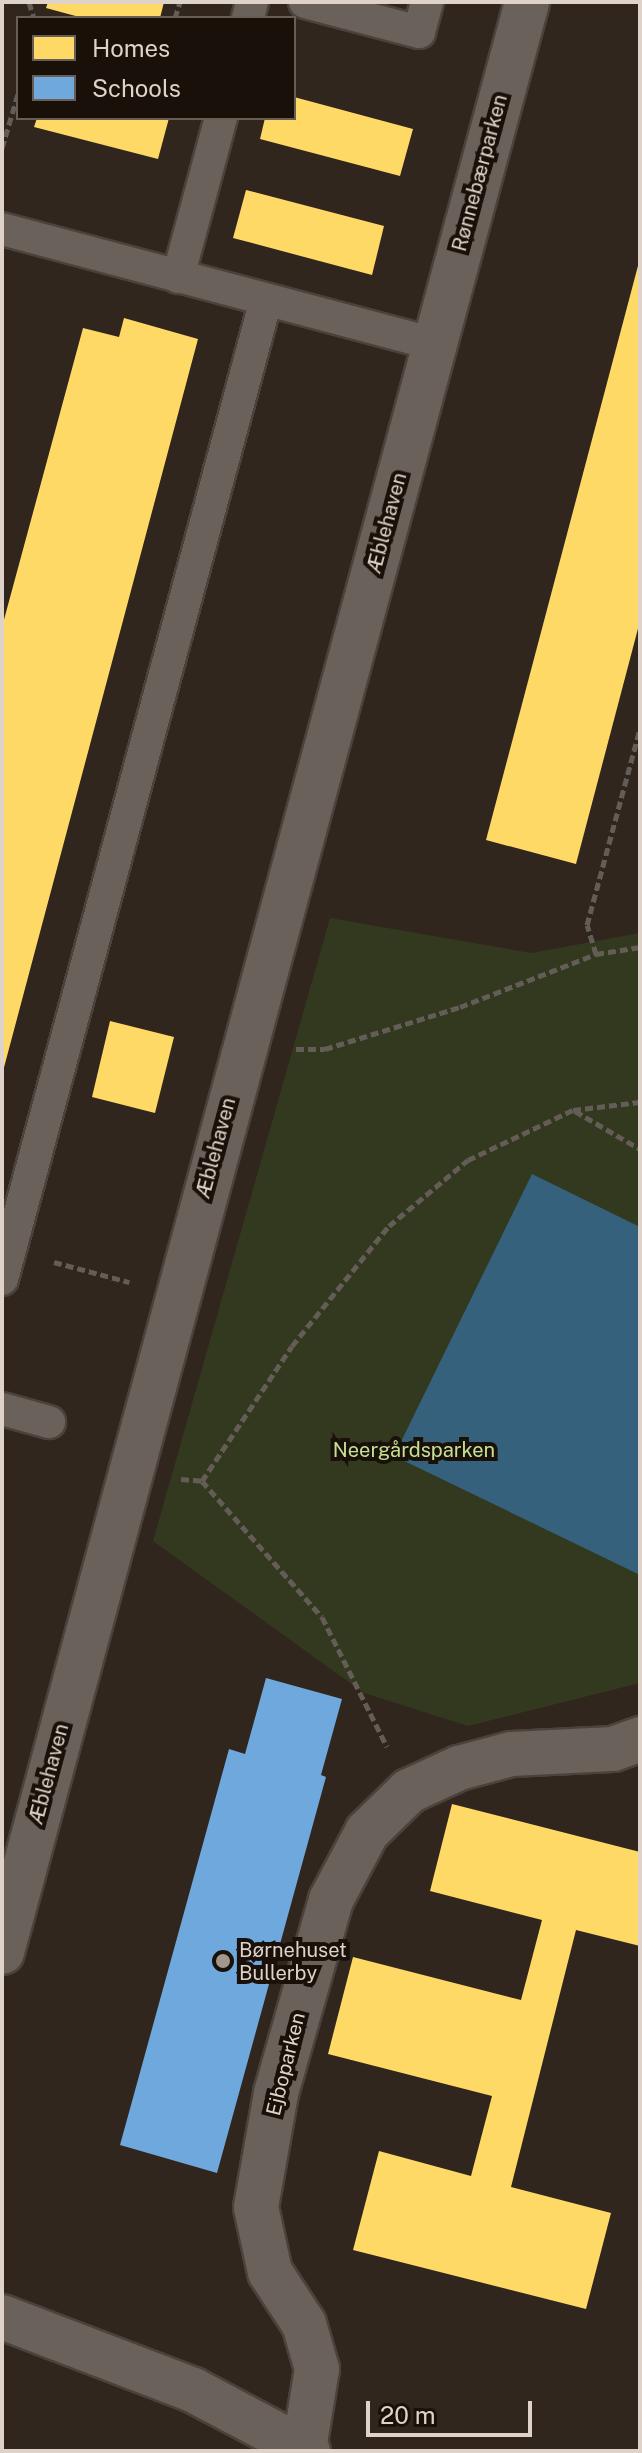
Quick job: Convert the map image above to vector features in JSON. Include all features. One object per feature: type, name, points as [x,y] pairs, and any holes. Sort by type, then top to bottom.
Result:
[{"type":"street","name":"Rønnebærparken","points":[[433,344],[527,2]]},
{"type":"street","name":"Æblehaven","points":[[2,1952],[433,344]]},
{"type":"street","name":"Ejboparken","points":[[2,2317],[193,2390],[306,2450],[317,2369],[304,2324],[270,2272],[256,2207],[276,2093],[331,1900],[367,1832],[409,1791],[459,1768],[511,1754],[613,1749],[640,1739]]},
{"type":"lane","points":[[305,2],[419,32],[427,2]]},
{"type":"lane","points":[[178,277],[220,120]]},
{"type":"lane","points":[[2,229],[433,344]]},
{"type":"lane","points":[[6,1265],[266,300]]},
{"type":"lane","points":[[2,1409],[49,1422]]},
{"type":"path","points":[[2,148],[16,101]]},
{"type":"path","points":[[596,954],[587,925],[640,729]]},
{"type":"path","points":[[243,1050],[325,1049],[460,1007],[596,954],[640,947]]},
{"type":"path","points":[[202,1481],[292,1346],[389,1226],[468,1160],[573,1110],[640,1102]]},
{"type":"path","points":[[573,1110],[640,1149]]},
{"type":"path","points":[[6,1265],[177,1294]]},
{"type":"path","points":[[128,1474],[202,1481],[322,1617],[409,1791]]},
{"type":"green space","name":"Neergårdsparken","points":[[330,918],[531,953],[640,933],[640,1683],[468,1726],[364,1693],[153,1541]]},
{"type":"water","points":[[532,1174],[640,1227],[640,1575],[394,1456]]},
{"type":"building: Homes","points":[[48,2],[164,2],[160,16],[76,16],[46,8]]},
{"type":"building: Homes","points":[[296,98],[413,129],[400,176],[260,139],[265,120],[296,120]]},
{"type":"building: Homes","points":[[36,120],[168,120],[158,159],[34,127]]},
{"type":"building: Homes","points":[[246,190],[384,226],[372,275],[233,238]]},
{"type":"building: Homes","points":[[639,262],[640,621],[576,864],[486,840]]},
{"type":"building: Homes","points":[[124,318],[198,339],[2,1075],[2,627],[83,328],[119,337]]},
{"type":"building: Homes","points":[[110,1021],[174,1037],[155,1113],[92,1097]]},
{"type":"building: Homes","points":[[452,1804],[640,1852],[640,1946],[576,1930],[511,2187],[611,2213],[586,2309],[353,2250],[379,2151],[471,2176],[492,2096],[328,2054],[353,1957],[521,2000],[542,1920],[430,1891]]},
{"type":"building: Schools","name":"Børnehuset Bullerby","points":[[266,1678],[342,1699],[321,1775],[326,1777],[217,2173],[120,2145],[229,1749],[245,1754]]},
{"type":"place","name":"Børnehuset Bullerby","points":[[223,1961]]}]
